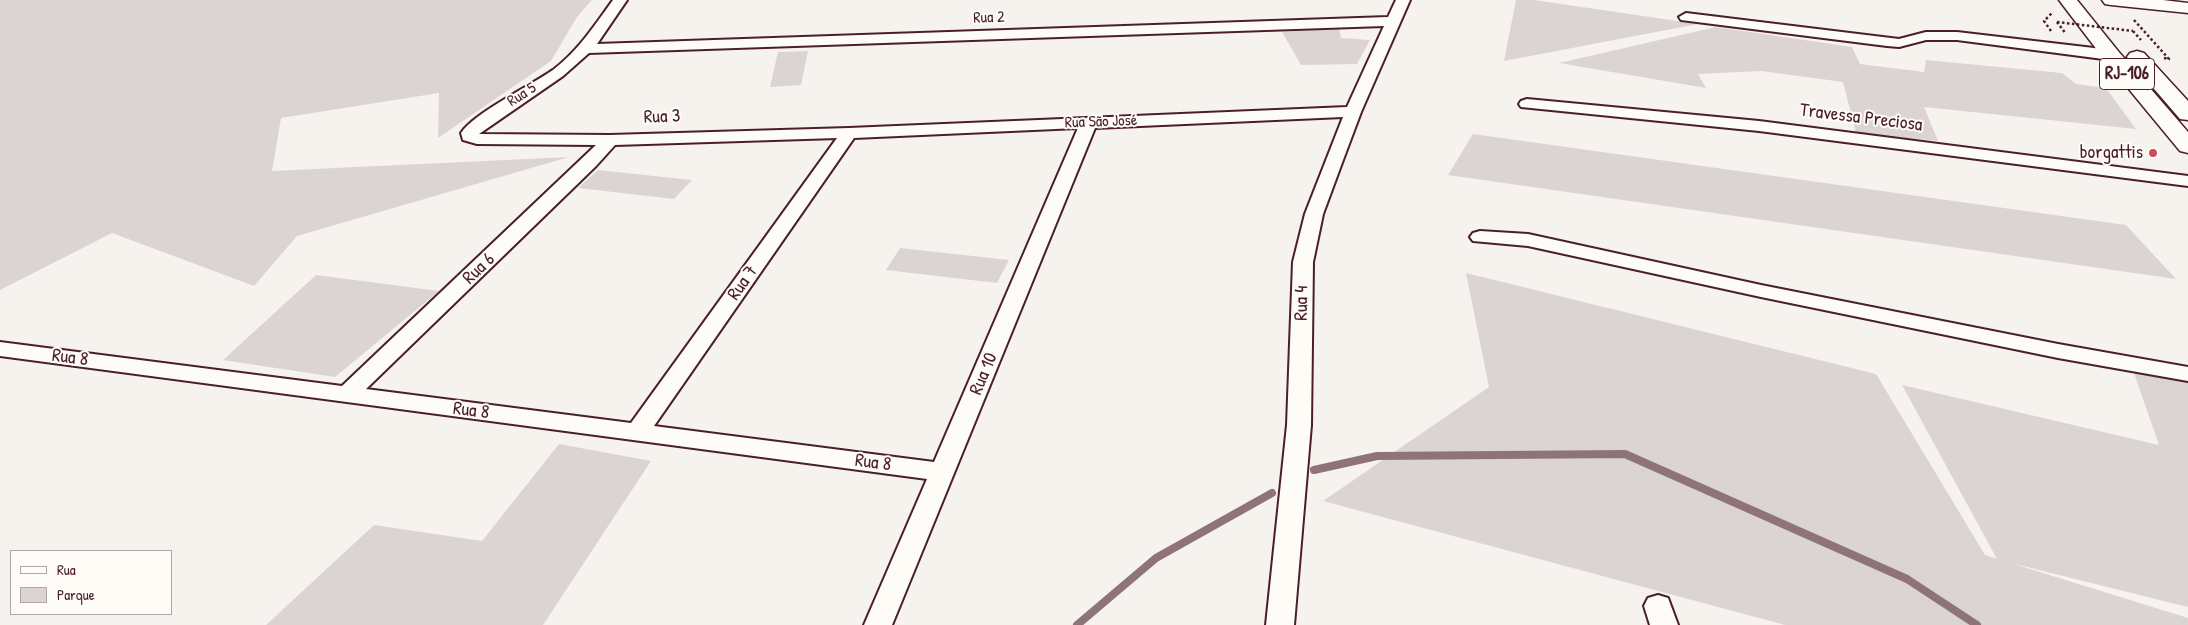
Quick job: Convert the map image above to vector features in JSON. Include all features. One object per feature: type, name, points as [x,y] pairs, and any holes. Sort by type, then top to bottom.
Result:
[{"type":"main road","name":"RJ-106","points":[[2068,0],[2123,43],[2188,114]]},
{"type":"main road","points":[[2090,0],[2106,7],[2188,8]]},
{"type":"main road","name":"RJ-106","points":[[2123,43],[2188,146]]},
{"type":"street","points":[[585,49],[620,0]]},
{"type":"street","name":"Rua 4","points":[[1280,625],[1299,425],[1303,262],[1314,214],[1353,112],[1403,0]]},
{"type":"street","points":[[1686,17],[1898,43],[1926,36],[1957,36],[2123,43]]},
{"type":"street","name":"Rua 2","points":[[585,49],[1395,21]]},
{"type":"street","name":"Rua 5","points":[[477,139],[469,136],[469,133],[491,115],[551,77],[585,49]]},
{"type":"street","name":"Travessa Preciosa","points":[[1527,104],[1758,126],[2188,181]]},
{"type":"street","name":"Rua São José","points":[[849,133],[1353,112]]},
{"type":"street","name":"Rua 10","points":[[878,625],[1089,122]]},
{"type":"street","name":"Rua 3","points":[[477,139],[610,140],[849,133]]},
{"type":"street","name":"Rua 7","points":[[637,433],[849,133]]},
{"type":"street","name":"Rua 6","points":[[346,395],[590,162],[610,140]]},
{"type":"street","points":[[1480,237],[1528,240],[2049,349],[2188,374]]},
{"type":"street","name":"Rua 8","points":[[0,349],[942,472]]},
{"type":"path","points":[[2044,21],[2054,13],[2049,7]]},
{"type":"path","points":[[2058,22],[2123,43]]},
{"type":"green space","points":[[0,0],[592,0],[577,17],[551,61],[438,138],[439,93],[281,118],[272,171],[569,157],[297,236],[254,286],[112,233],[0,290]]},
{"type":"green space","points":[[1516,0],[1534,0],[1698,24],[1504,61]]},
{"type":"green space","points":[[1716,27],[1852,47],[1860,64],[1924,72],[1926,60],[2062,73],[2076,84],[2106,88],[2136,129],[1924,107],[1938,141],[1856,133],[1843,82],[1761,71],[1698,74],[1706,88],[1559,63]]},
{"type":"green space","points":[[1339,28],[1341,38],[1370,40],[1357,64],[1301,65],[1282,32]]},
{"type":"green space","points":[[808,51],[801,85],[770,87],[778,52]]},
{"type":"green space","points":[[1473,134],[2126,225],[2176,279],[1448,175]]},
{"type":"green space","points":[[598,170],[692,180],[674,199],[578,188]]},
{"type":"green space","points":[[900,248],[1009,260],[997,283],[886,270]]},
{"type":"green space","points":[[1466,273],[1876,374],[1985,555],[1997,559],[1902,385],[2159,445],[2134,373],[2188,381],[2188,607],[2011,563],[2188,618],[2188,625],[1785,625],[1323,501],[1489,387]]},
{"type":"green space","points":[[316,275],[439,291],[335,377],[223,360]]},
{"type":"green space","points":[[559,444],[651,461],[543,625],[266,625],[374,525],[482,541]]},
{"type":"waterway","points":[[1314,470],[1377,456],[1625,454],[1907,579],[1977,625]]},
{"type":"waterway","points":[[1077,625],[1156,558],[1272,493]]},
{"type":"place","name":"borgattis","points":[[2153,153]]}]
